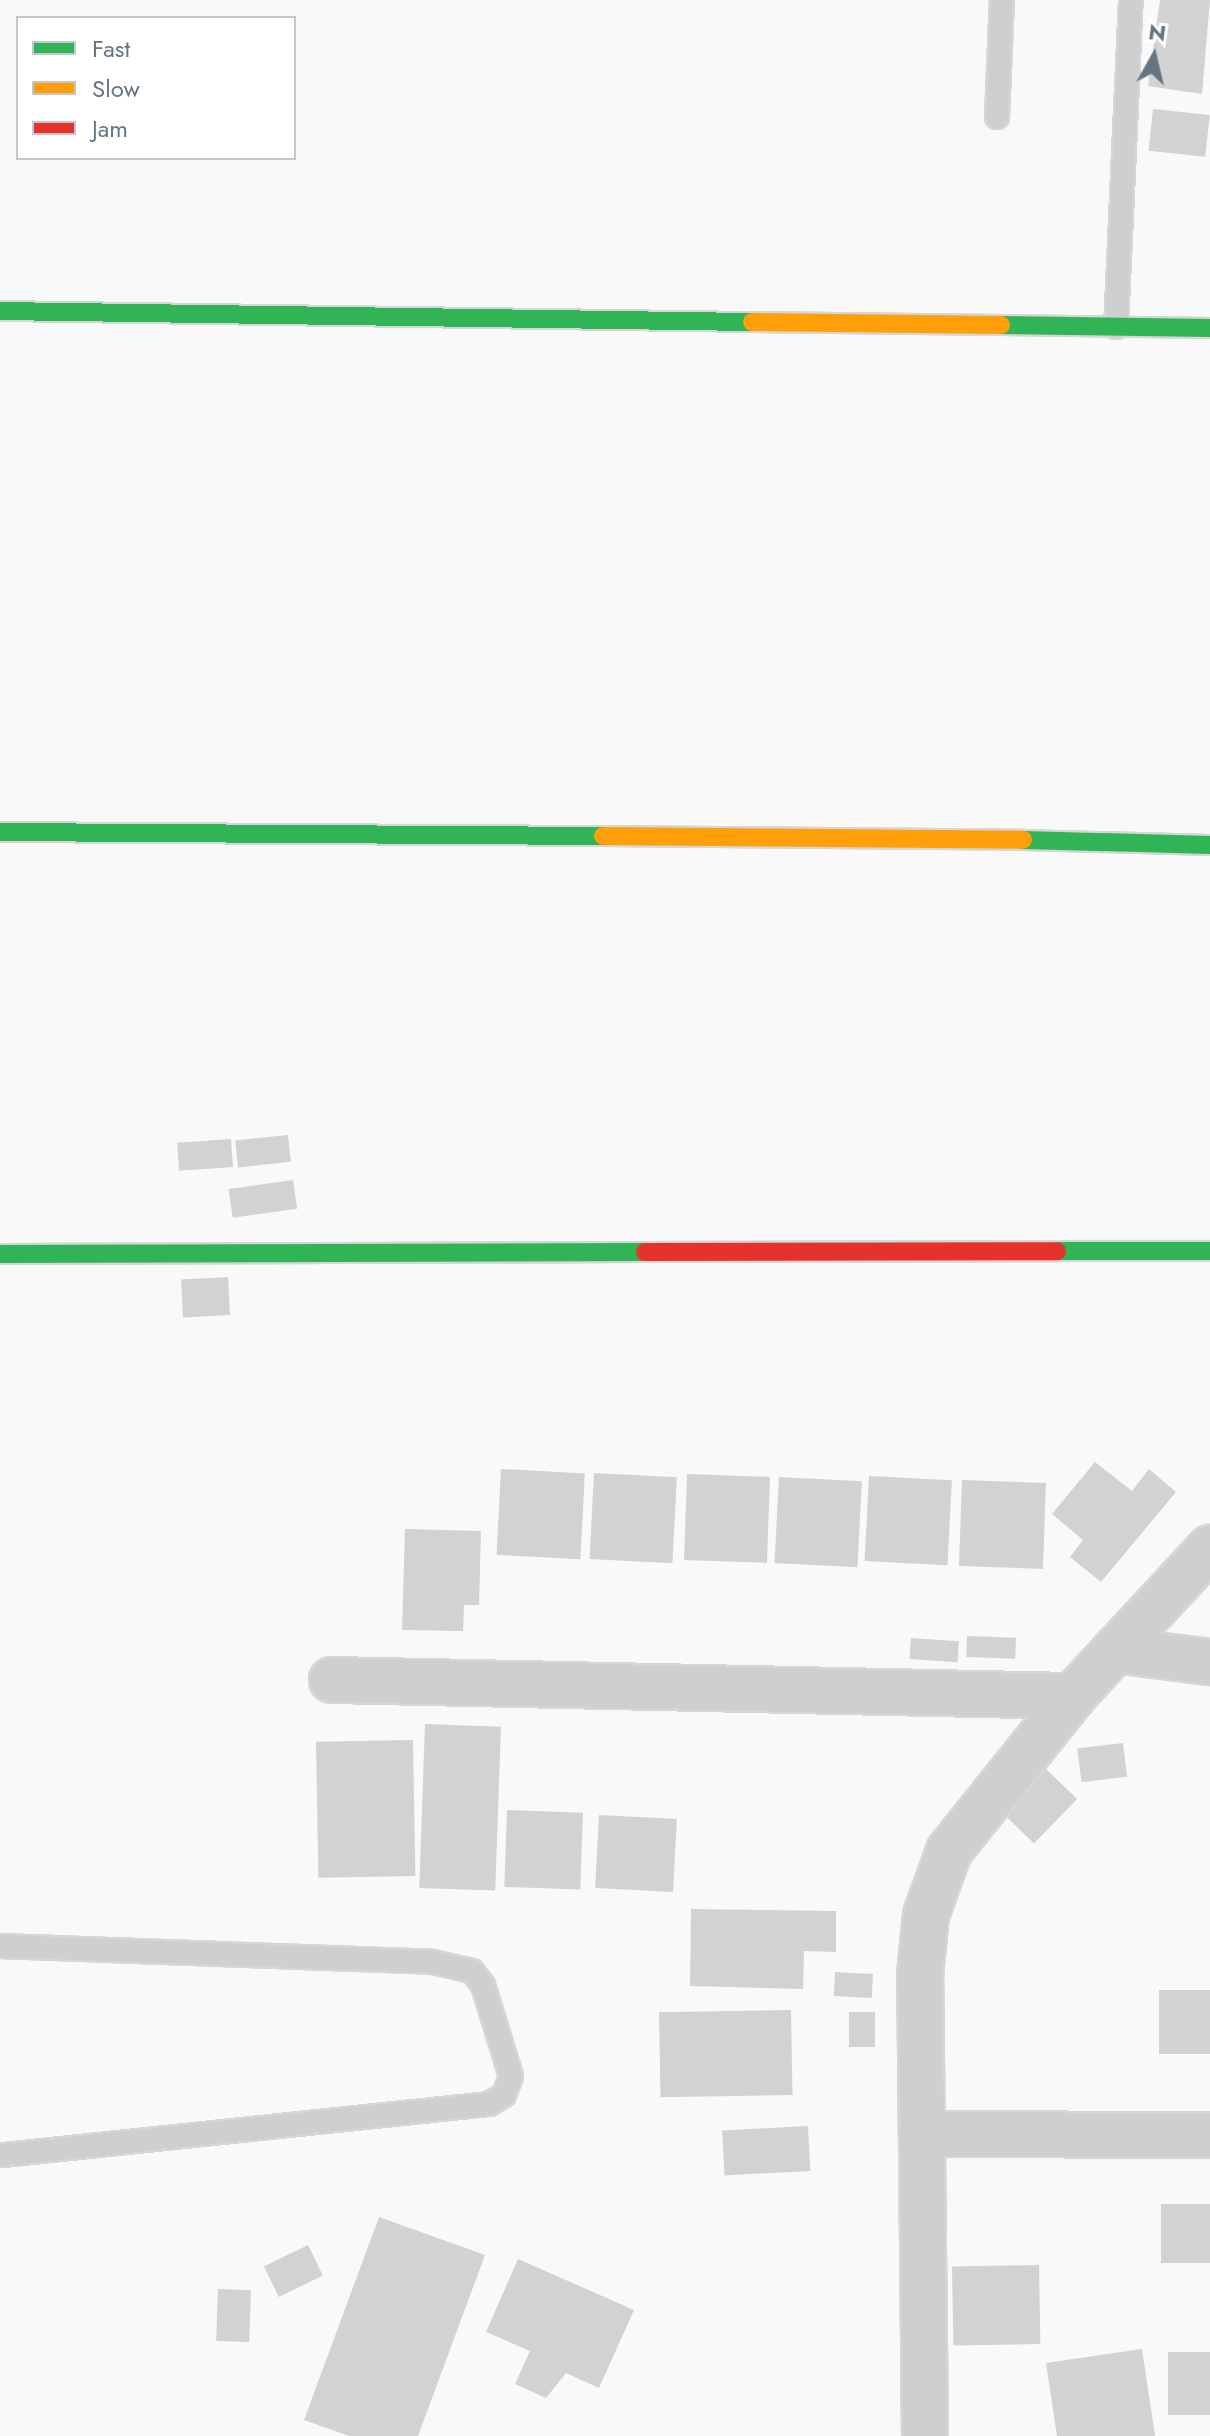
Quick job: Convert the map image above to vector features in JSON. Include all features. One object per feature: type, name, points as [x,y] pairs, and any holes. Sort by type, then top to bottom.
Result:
[{"type":"street","points":[[0,311],[1210,328]]},
{"type":"street","points":[[0,832],[965,839],[1210,845]]},
{"type":"street","points":[[0,1254],[1210,1251]]},
{"type":"street","points":[[925,2436],[920,1975],[926,1915],[949,1851],[1073,1696],[1210,1548]]},
{"type":"street","points":[[1115,1650],[1210,1662]]},
{"type":"street","points":[[332,1680],[1073,1696]]},
{"type":"street","points":[[922,2134],[1210,2135]]},
{"type":"lane","points":[[997,117],[1002,0]]},
{"type":"lane","points":[[1116,327],[1131,0]]},
{"type":"lane","points":[[0,1946],[433,1962],[472,1971],[483,1985],[511,2076],[504,2095],[489,2104],[0,2155]]},
{"type":"building","points":[[1160,0],[1210,0],[1202,94],[1148,86]]},
{"type":"building","points":[[1153,109],[1210,115],[1205,157],[1149,151]]},
{"type":"building","points":[[288,1135],[291,1162],[238,1167],[235,1141]]},
{"type":"building","points":[[231,1139],[233,1167],[179,1171],[177,1143]]},
{"type":"building","points":[[293,1180],[297,1209],[233,1218],[229,1189]]},
{"type":"building","points":[[228,1277],[230,1315],[183,1317],[181,1279]]},
{"type":"building","points":[[1095,1462],[1132,1491],[1149,1469],[1176,1492],[1101,1582],[1070,1557],[1083,1540],[1052,1514]]},
{"type":"building","points":[[501,1469],[585,1473],[580,1559],[496,1555]]},
{"type":"building","points":[[594,1473],[677,1477],[672,1563],[589,1559]]},
{"type":"building","points":[[687,1474],[770,1477],[767,1563],[684,1560]]},
{"type":"building","points":[[869,1476],[952,1480],[947,1565],[865,1561]]},
{"type":"building","points":[[779,1477],[862,1481],[857,1567],[774,1563]]},
{"type":"building","points":[[962,1480],[1046,1483],[1043,1569],[959,1566]]},
{"type":"building","points":[[405,1529],[481,1531],[479,1605],[464,1605],[463,1631],[402,1630]]},
{"type":"building","points":[[967,1636],[1016,1638],[1015,1659],[966,1657]]},
{"type":"building","points":[[911,1638],[959,1641],[957,1662],[910,1659]]},
{"type":"building","points":[[425,1724],[501,1727],[495,1891],[419,1888]]},
{"type":"building","points":[[413,1740],[415,1876],[318,1878],[316,1742]]},
{"type":"building","points":[[1123,1743],[1127,1777],[1081,1782],[1077,1749]]},
{"type":"building","points":[[1044,1767],[1077,1799],[1034,1844],[1001,1812]]},
{"type":"building","points":[[507,1810],[583,1813],[580,1890],[504,1887]]},
{"type":"building","points":[[599,1815],[677,1819],[673,1892],[595,1888]]},
{"type":"building","points":[[691,1909],[836,1911],[836,1952],[804,1951],[803,1989],[690,1986]]},
{"type":"building","points":[[835,1972],[873,1974],[872,1998],[834,1996]]},
{"type":"building","points":[[1159,1990],[1210,1990],[1210,2054],[1159,2054]]},
{"type":"building","points":[[791,2010],[792,2095],[661,2097],[659,2012]]},
{"type":"building","points":[[849,2012],[875,2012],[875,2047],[849,2047]]},
{"type":"building","points":[[808,2126],[810,2171],[724,2175],[722,2131]]},
{"type":"building","points":[[1161,2204],[1210,2204],[1210,2263],[1161,2263]]},
{"type":"building","points":[[379,2217],[485,2255],[418,2436],[349,2436],[304,2420]]},
{"type":"building","points":[[308,2245],[323,2276],[279,2297],[264,2266]]},
{"type":"building","points":[[518,2259],[634,2310],[599,2388],[566,2373],[546,2398],[515,2384],[530,2351],[486,2332]]},
{"type":"building","points":[[1039,2265],[1040,2344],[953,2346],[952,2267]]},
{"type":"building","points":[[218,2289],[251,2290],[249,2342],[216,2341]]},
{"type":"building","points":[[1142,2349],[1155,2436],[1057,2436],[1046,2363]]},
{"type":"building","points":[[1168,2352],[1210,2352],[1210,2415],[1168,2415]]},
{"type":"traffic: fast","points":[[0,311],[752,322]]},
{"type":"traffic: fast","points":[[1001,325],[1210,328]]},
{"type":"traffic: fast","points":[[0,832],[603,836]]},
{"type":"traffic: fast","points":[[1023,840],[1210,845]]},
{"type":"traffic: fast","points":[[1057,1251],[1210,1251]]},
{"type":"traffic: fast","points":[[0,1254],[645,1252]]},
{"type":"traffic: slow","points":[[752,322],[1001,325]]},
{"type":"traffic: slow","points":[[603,836],[1023,840]]},
{"type":"traffic: jam","points":[[645,1252],[1057,1251]]}]
